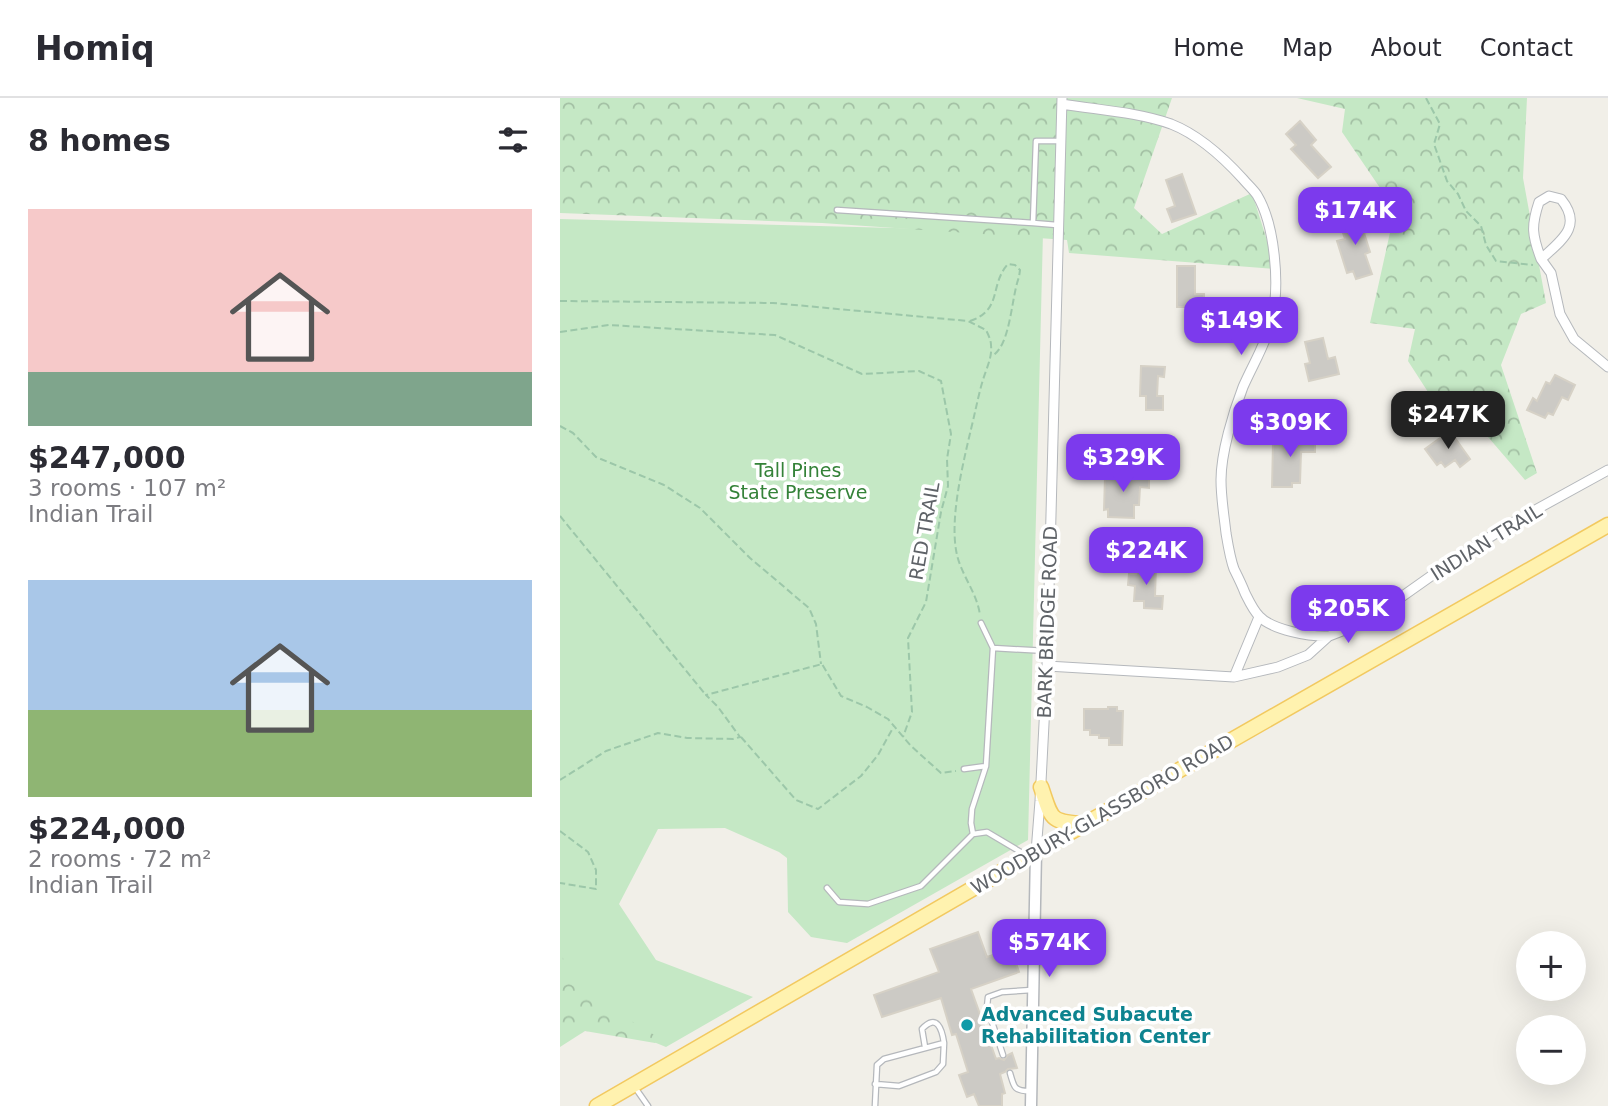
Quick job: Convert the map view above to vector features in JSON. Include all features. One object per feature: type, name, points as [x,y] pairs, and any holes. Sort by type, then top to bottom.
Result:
[{"type":"main road","name":"WOODBURY-GLASSBORO ROAD","points":[[597,1106],[1031,854],[1608,525]]},
{"type":"main road","points":[[1041,787],[1050,813],[1057,820],[1086,824]]},
{"type":"street","points":[[1062,101],[1146,117],[1173,125],[1224,159],[1256,194],[1272,238],[1276,285],[1268,335],[1243,387],[1231,422],[1221,478],[1224,515],[1234,567],[1249,602],[1259,617],[1282,629],[1303,635],[1329,636]]},
{"type":"street","name":"BARK BRIDGE ROAD","points":[[1031,854],[1041,787],[1047,666],[1062,101]]},
{"type":"street","points":[[1541,263],[1570,228],[1569,209],[1560,198],[1549,196],[1539,202],[1533,219],[1532,229],[1541,263],[1551,273],[1560,314],[1574,339],[1608,367]]},
{"type":"street","name":"INDIAN TRAIL","points":[[1047,666],[1234,677],[1278,667],[1308,655],[1329,636],[1360,624],[1519,519],[1608,470]]},
{"type":"street","points":[[1234,677],[1259,617]]},
{"type":"street","points":[[1031,854],[1031,1106]]},
{"type":"lane","points":[[1032,223],[1036,141],[1060,141]]},
{"type":"lane","points":[[837,210],[1058,225]]},
{"type":"lane","points":[[973,834],[972,809],[986,766],[993,648],[981,623]]},
{"type":"lane","points":[[993,648],[1047,651]]},
{"type":"lane","points":[[964,769],[986,766]]},
{"type":"lane","points":[[827,888],[839,902],[869,904],[921,887],[973,834],[987,832],[1031,854]]},
{"type":"lane","points":[[1003,1055],[988,1007],[988,998],[1002,992],[1032,990]]},
{"type":"lane","points":[[876,1084],[899,1086],[936,1072],[943,1064],[944,1043],[942,1028],[935,1022],[922,1030],[925,1047]]},
{"type":"lane","points":[[875,1106],[877,1065],[884,1059],[944,1043]]},
{"type":"lane","points":[[1010,1073],[1015,1088],[1031,1091]]},
{"type":"lane","points":[[634,1085],[648,1106]]},
{"type":"path","points":[[1426,98],[1440,124],[1434,144],[1447,181],[1458,194],[1466,211],[1481,226],[1486,245],[1496,261],[1513,264],[1541,263]]},
{"type":"path","points":[[968,321],[978,318],[990,309],[1002,271],[1008,264],[1015,265],[1020,270],[1020,277],[1006,334],[1003,345],[991,356]]},
{"type":"path","points":[[560,301],[773,303],[968,321],[986,330],[991,344],[991,356],[961,474],[954,525],[957,554],[978,603],[981,623]]},
{"type":"path","name":"RED TRAIL","points":[[560,332],[609,325],[775,335],[862,374],[919,371],[941,381],[951,434],[947,459],[948,486],[926,602],[908,638],[912,712],[903,737]]},
{"type":"path","points":[[560,426],[573,433],[596,457],[664,485],[700,508],[750,558],[809,608],[816,624],[821,664],[841,696],[888,719],[911,746],[941,773],[964,769]]},
{"type":"path","points":[[560,516],[740,737],[796,800],[818,809],[861,776],[878,755],[894,726]]},
{"type":"path","points":[[706,695],[821,664]]},
{"type":"path","points":[[560,780],[606,751],[658,733],[687,738],[740,737]]},
{"type":"path","points":[[560,831],[588,852],[596,870],[596,889],[560,883]]},
{"type":"green space","points":[[560,98],[1172,98],[1134,208],[1162,234],[1252,193],[1276,269],[1069,253],[1067,240],[822,223],[560,213]]},
{"type":"green space","points":[[1297,98],[1527,98],[1523,178],[1546,303],[1521,314],[1501,365],[1537,473],[1525,480],[1464,409],[1437,406],[1408,361],[1415,329],[1370,323],[1395,210],[1342,132],[1345,109]]},
{"type":"green space","name":"Tall Pines State Preserve","points":[[560,219],[1043,232],[1028,840],[847,943],[811,937],[788,912],[787,858],[779,852],[725,828],[658,829],[619,904],[656,960],[753,997],[666,1047],[560,1004]]},
{"type":"green space","points":[[560,949],[572,985],[661,1039],[655,1043],[585,1031],[560,1047]]},
{"type":"building","points":[[1300,121],[1316,140],[1311,145],[1331,167],[1318,178],[1291,149],[1296,145],[1286,134]]},
{"type":"building","points":[[1182,174],[1196,214],[1172,222],[1167,209],[1175,206],[1166,180]]},
{"type":"building","points":[[1364,216],[1369,231],[1364,233],[1370,252],[1365,254],[1372,274],[1356,279],[1353,271],[1347,273],[1337,241],[1345,239],[1340,224]]},
{"type":"building","points":[[1177,266],[1195,266],[1195,294],[1204,294],[1204,307],[1177,307]]},
{"type":"building","points":[[1323,338],[1328,359],[1335,357],[1339,374],[1309,381],[1305,364],[1310,363],[1305,342]]},
{"type":"building","points":[[1141,366],[1165,367],[1164,377],[1158,376],[1157,396],[1163,396],[1163,410],[1146,410],[1146,396],[1140,396]]},
{"type":"building","points":[[1555,375],[1575,385],[1568,400],[1562,397],[1553,415],[1548,413],[1545,418],[1527,410],[1533,398],[1537,401],[1546,382],[1550,384]]},
{"type":"building","points":[[1450,431],[1470,459],[1460,467],[1455,460],[1445,467],[1441,462],[1437,465],[1425,449]]},
{"type":"building","points":[[1278,436],[1315,436],[1315,452],[1301,452],[1300,483],[1292,483],[1292,487],[1272,487],[1273,443],[1278,443]]},
{"type":"building","points":[[1126,472],[1149,476],[1149,488],[1140,487],[1139,505],[1134,505],[1134,518],[1108,517],[1108,509],[1104,510],[1105,476]]},
{"type":"building","points":[[1144,564],[1156,565],[1155,596],[1163,596],[1162,609],[1144,608],[1144,601],[1134,601],[1135,586],[1128,585],[1129,574],[1136,574],[1136,568],[1144,568]]},
{"type":"building","points":[[1117,707],[1117,711],[1123,711],[1122,745],[1109,745],[1109,738],[1099,738],[1099,735],[1090,735],[1090,730],[1084,730],[1084,709]]},
{"type":"building","name":"Advanced Subacute Rehabilitation Center","points":[[978,932],[987,957],[1011,949],[1019,972],[971,989],[996,1059],[1004,1060],[1012,1053],[1017,1068],[1000,1074],[1005,1093],[1002,1094],[1002,1106],[979,1106],[974,1094],[967,1097],[959,1075],[968,1072],[956,1034],[952,1035],[941,998],[882,1017],[874,995],[939,972],[930,949]]},
{"type":"place","name":"Advanced Subacute Rehabilitation Center","points":[[967,1025]]}]
